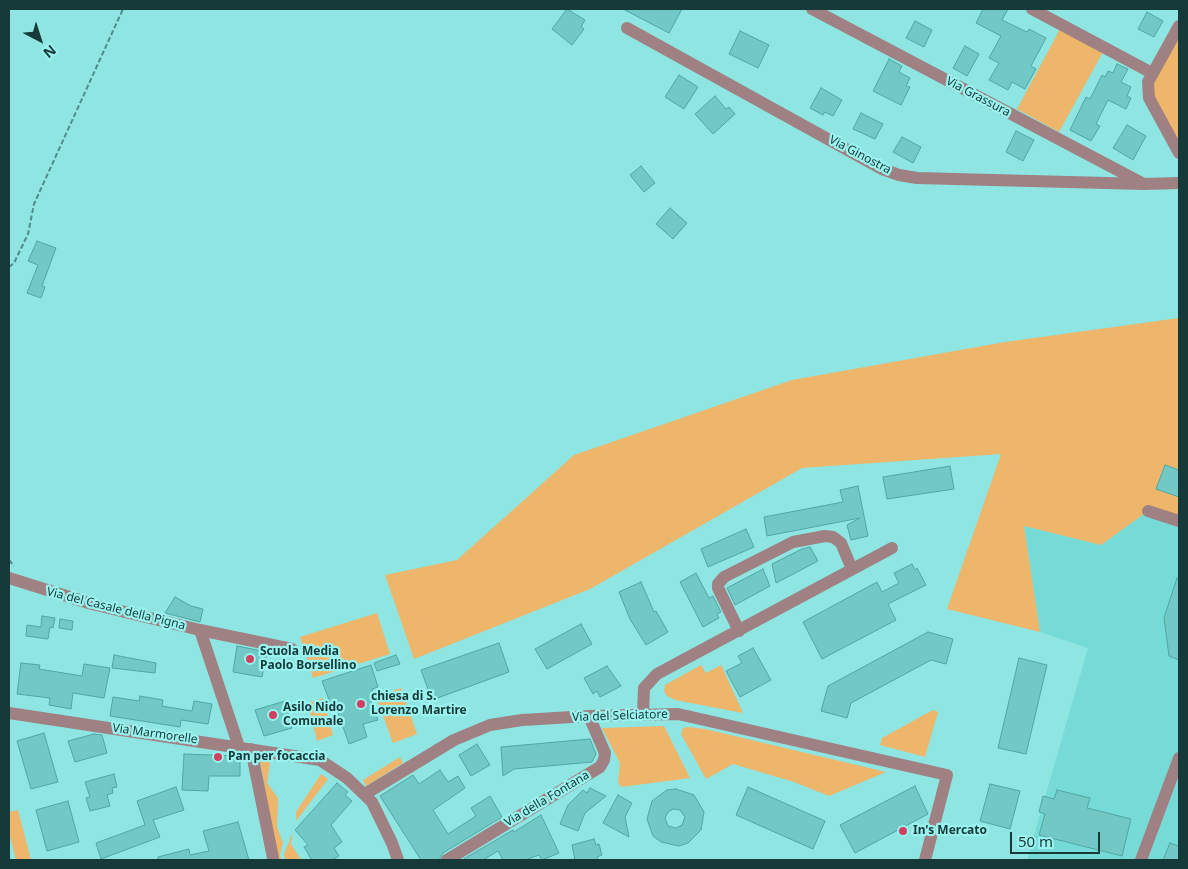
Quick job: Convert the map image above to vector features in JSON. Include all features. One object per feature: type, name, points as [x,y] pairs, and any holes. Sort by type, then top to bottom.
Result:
[{"type":"street","name":"Via Grassura","points":[[812,9],[1144,184]]},
{"type":"street","points":[[1032,9],[1152,72]]},
{"type":"street","points":[[1179,26],[1148,82],[1149,98],[1179,153]]},
{"type":"street","name":"Via Ginostra","points":[[628,28],[882,169],[899,175],[917,178],[1144,184],[1179,182]]},
{"type":"street","points":[[1148,511],[1179,522]]},
{"type":"street","points":[[739,630],[719,592],[718,584],[724,577],[792,542],[825,536],[833,537],[841,543],[852,569]]},
{"type":"street","points":[[643,714],[642,693],[650,679],[892,548]]},
{"type":"street","name":"Via del Casale della Pigna","points":[[9,578],[92,604],[200,630],[228,712],[245,748],[273,858]]},
{"type":"street","points":[[200,630],[292,649]]},
{"type":"street","name":"Via Marmorelle","points":[[9,713],[320,760],[339,772],[365,794],[377,810],[398,860]]},
{"type":"street","name":"Via del Selciatore","points":[[365,794],[449,743],[476,730],[513,721],[589,716],[678,714],[947,775],[925,860]]},
{"type":"street","name":"Via della Fontana","points":[[447,860],[600,766],[605,753],[589,716]]},
{"type":"street","points":[[1141,860],[1179,758]]},
{"type":"path","points":[[9,268],[14,263],[28,234],[34,204],[123,9]]},
{"type":"shaded area","points":[[1179,26],[1179,153],[1149,98],[1152,73]]},
{"type":"shaded area","points":[[1060,29],[1103,52],[1059,132],[1017,109]]},
{"type":"shaded area","points":[[1179,318],[1179,521],[1148,511],[1101,545],[1024,526],[1040,632],[947,609],[1001,454],[802,468],[590,589],[414,659],[385,575],[457,560],[574,455],[792,380],[1005,342]]},
{"type":"shaded area","points":[[1148,511],[1179,521],[1179,860],[1027,860],[1088,648],[1040,632],[1024,526],[1101,545]]},
{"type":"shaded area","points":[[377,613],[390,654],[313,678],[300,637]]},
{"type":"shaded area","points":[[701,665],[706,673],[721,665],[743,713],[675,700],[667,696],[664,691],[665,685]]},
{"type":"shaded area","points":[[401,688],[417,734],[393,743],[376,697]]},
{"type":"shaded area","points":[[323,698],[333,735],[317,741],[308,703]]},
{"type":"shaded area","points":[[933,710],[938,712],[925,757],[880,745],[882,738]]},
{"type":"shaded area","points":[[664,726],[690,778],[621,787],[618,782],[620,763],[602,728]]},
{"type":"shaded area","points":[[683,728],[705,729],[886,772],[829,796],[794,782],[733,764],[706,779],[681,734]]},
{"type":"shaded area","points":[[400,757],[403,763],[366,786],[363,780]]},
{"type":"shaded area","points":[[260,760],[270,762],[267,783],[278,798],[277,827],[283,843],[280,854],[281,860],[277,860]]},
{"type":"shaded area","points":[[321,774],[328,779],[296,821],[296,812]]},
{"type":"shaded area","points":[[18,810],[31,860],[16,860],[9,832],[9,812]]},
{"type":"shaded area","points":[[293,832],[291,844],[301,860],[285,860],[284,854]]},
{"type":"building","points":[[567,9],[585,20],[581,27],[584,29],[572,45],[552,29]]},
{"type":"building","points":[[623,9],[682,9],[669,33]]},
{"type":"building","points":[[983,9],[1008,9],[1002,20],[1027,32],[1029,29],[1046,38],[1031,66],[1036,69],[1025,89],[1012,82],[1008,90],[989,80],[999,63],[989,58],[1001,36],[976,23]]},
{"type":"building","points":[[1147,12],[1163,21],[1154,37],[1138,29]]},
{"type":"building","points":[[915,21],[932,30],[924,47],[906,38]]},
{"type":"building","points":[[740,31],[769,45],[758,68],[729,54]]},
{"type":"building","points":[[965,46],[979,54],[967,76],[953,68]]},
{"type":"building","points":[[889,59],[902,66],[899,72],[910,78],[906,86],[910,87],[901,105],[873,91]]},
{"type":"building","points":[[1117,64],[1128,69],[1121,82],[1131,87],[1127,96],[1131,98],[1126,109],[1108,100],[1096,124],[1100,126],[1091,141],[1070,130],[1086,97],[1090,99],[1102,75],[1105,77],[1108,71],[1113,73]]},
{"type":"building","points":[[679,75],[698,87],[684,109],[665,97]]},
{"type":"building","points":[[821,88],[842,100],[833,116],[825,112],[823,115],[810,108]]},
{"type":"building","points":[[715,96],[726,109],[729,107],[735,114],[713,134],[695,114]]},
{"type":"building","points":[[861,113],[883,124],[875,139],[853,129]]},
{"type":"building","points":[[1127,125],[1146,136],[1133,160],[1113,148]]},
{"type":"building","points":[[1016,131],[1034,140],[1023,161],[1006,152]]},
{"type":"building","points":[[902,137],[921,147],[913,163],[893,152]]},
{"type":"building","points":[[641,166],[655,183],[644,192],[630,175]]},
{"type":"building","points":[[670,208],[687,223],[673,239],[656,224]]},
{"type":"building","points":[[37,241],[56,248],[42,286],[45,287],[41,298],[27,293],[38,265],[28,261]]},
{"type":"building","points":[[1165,465],[1179,470],[1179,497],[1156,489]]},
{"type":"building","points":[[950,466],[954,489],[887,499],[883,477]]},
{"type":"building","points":[[858,486],[868,536],[851,540],[847,525],[860,518],[767,536],[764,517],[843,502],[840,490]]},
{"type":"building","points":[[746,529],[754,547],[708,567],[701,549]]},
{"type":"building","points":[[810,547],[818,561],[776,583],[772,564]]},
{"type":"building","points":[[912,564],[915,570],[917,568],[926,585],[888,604],[896,620],[822,659],[803,622],[877,582],[882,592],[899,583],[894,573]]},
{"type":"building","points":[[763,569],[770,586],[735,605],[727,588]]},
{"type":"building","points":[[696,573],[709,598],[713,596],[721,612],[717,614],[719,618],[703,627],[680,582]]},
{"type":"building","points":[[1177,578],[1179,578],[1179,660],[1169,656],[1164,618]]},
{"type":"building","points":[[641,582],[654,612],[656,611],[668,632],[646,645],[630,619],[619,592]]},
{"type":"building","points":[[175,597],[191,606],[203,609],[200,622],[165,613]]},
{"type":"building","points":[[42,616],[55,618],[53,628],[50,627],[48,639],[26,636],[27,625],[41,627]]},
{"type":"building","points":[[60,619],[73,621],[72,630],[59,628]]},
{"type":"building","points":[[581,624],[592,644],[547,669],[535,649]]},
{"type":"building","points":[[928,632],[953,639],[946,664],[931,660],[851,703],[847,718],[821,711],[828,686]]},
{"type":"building","points":[[499,643],[509,672],[432,700],[421,670]]},
{"type":"building","name":"Scuola Media Paolo Borsellino","points":[[237,646],[267,652],[262,677],[233,672]]},
{"type":"building","points":[[753,648],[771,680],[740,697],[726,671],[742,663],[738,656]]},
{"type":"building","points":[[114,655],[156,663],[155,673],[112,668]]},
{"type":"building","points":[[396,655],[400,664],[377,671],[374,663]]},
{"type":"building","points":[[1019,658],[1047,665],[1026,754],[998,748]]},
{"type":"building","points":[[21,663],[40,665],[39,669],[82,676],[84,664],[110,668],[104,698],[73,693],[71,709],[49,705],[50,698],[17,694]]},
{"type":"building","name":"chiesa di S. Lorenzo Martire","points":[[371,665],[378,687],[372,689],[376,700],[371,701],[378,720],[363,724],[367,737],[349,744],[336,707],[332,708],[322,681]]},
{"type":"building","points":[[607,666],[621,686],[600,697],[597,691],[593,694],[584,678]]},
{"type":"building","points":[[140,696],[163,700],[162,706],[192,711],[194,701],[212,704],[208,724],[181,720],[180,727],[110,716],[113,697],[139,701]]},
{"type":"building","name":"Asilo Nido Comunale","points":[[285,701],[292,728],[264,736],[255,710]]},
{"type":"building","points":[[44,733],[58,782],[31,789],[17,741]]},
{"type":"building","points":[[94,734],[102,735],[107,753],[75,762],[68,741]]},
{"type":"building","points":[[590,739],[596,754],[592,762],[514,769],[503,776],[501,747]]},
{"type":"building","points":[[477,744],[490,765],[471,776],[459,755]]},
{"type":"building","points":[[184,754],[240,756],[240,776],[209,776],[208,791],[182,790]]},
{"type":"building","points":[[440,770],[448,782],[458,776],[465,788],[433,810],[448,834],[476,816],[471,808],[490,796],[502,817],[443,853],[439,860],[421,860],[380,796],[413,775],[419,784]]},
{"type":"building","points":[[114,774],[117,787],[112,788],[113,793],[107,795],[110,806],[90,811],[86,798],[90,797],[85,782]]},
{"type":"building","points":[[337,783],[348,792],[345,795],[352,801],[331,825],[342,842],[334,848],[339,856],[332,860],[312,860],[304,847],[308,845],[295,830]]},
{"type":"building","points":[[990,784],[1020,791],[1010,829],[980,821]]},
{"type":"building","points":[[915,786],[928,814],[855,853],[840,825]]},
{"type":"building","points":[[176,787],[184,810],[153,820],[160,837],[101,859],[96,843],[145,825],[137,801]]},
{"type":"building","points":[[748,787],[825,821],[813,849],[736,815]]},
{"type":"building","points":[[590,788],[606,796],[585,813],[578,831],[560,824],[568,805],[583,790],[587,793]]},
{"type":"building","points":[[676,789],[694,795],[704,812],[701,830],[688,843],[679,846],[661,842],[653,836],[647,819],[652,801],[667,790]],"holes":[[[673,809],[680,810],[685,817],[682,825],[676,828],[668,826],[665,818],[668,812]]]},
{"type":"building","points":[[1057,790],[1090,798],[1087,808],[1131,819],[1122,856],[1039,835],[1045,814],[1039,812],[1043,796],[1054,799]]},
{"type":"building","points":[[618,795],[632,803],[625,817],[629,837],[603,823]]},
{"type":"building","points":[[68,801],[79,842],[47,851],[36,810]]},
{"type":"building","points":[[541,815],[559,853],[542,860],[539,855],[525,860],[503,860],[498,851],[483,860],[462,860],[513,830],[514,832]]},
{"type":"building","points":[[238,822],[249,860],[158,860],[158,857],[189,849],[190,855],[209,851],[203,831]]},
{"type":"building","points":[[594,839],[596,845],[599,844],[602,855],[597,857],[598,860],[575,860],[572,845]]},
{"type":"building","points":[[1170,843],[1179,846],[1179,860],[1163,860]]},
{"type":"place","name":"Scuola Media Paolo Borsellino","points":[[250,659]]},
{"type":"place","name":"chiesa di S. Lorenzo Martire","points":[[361,704]]},
{"type":"place","name":"Asilo Nido Comunale","points":[[273,715]]},
{"type":"place","name":"Pan per focaccia","points":[[218,757]]},
{"type":"place","name":"In's Mercato","points":[[903,831]]}]
